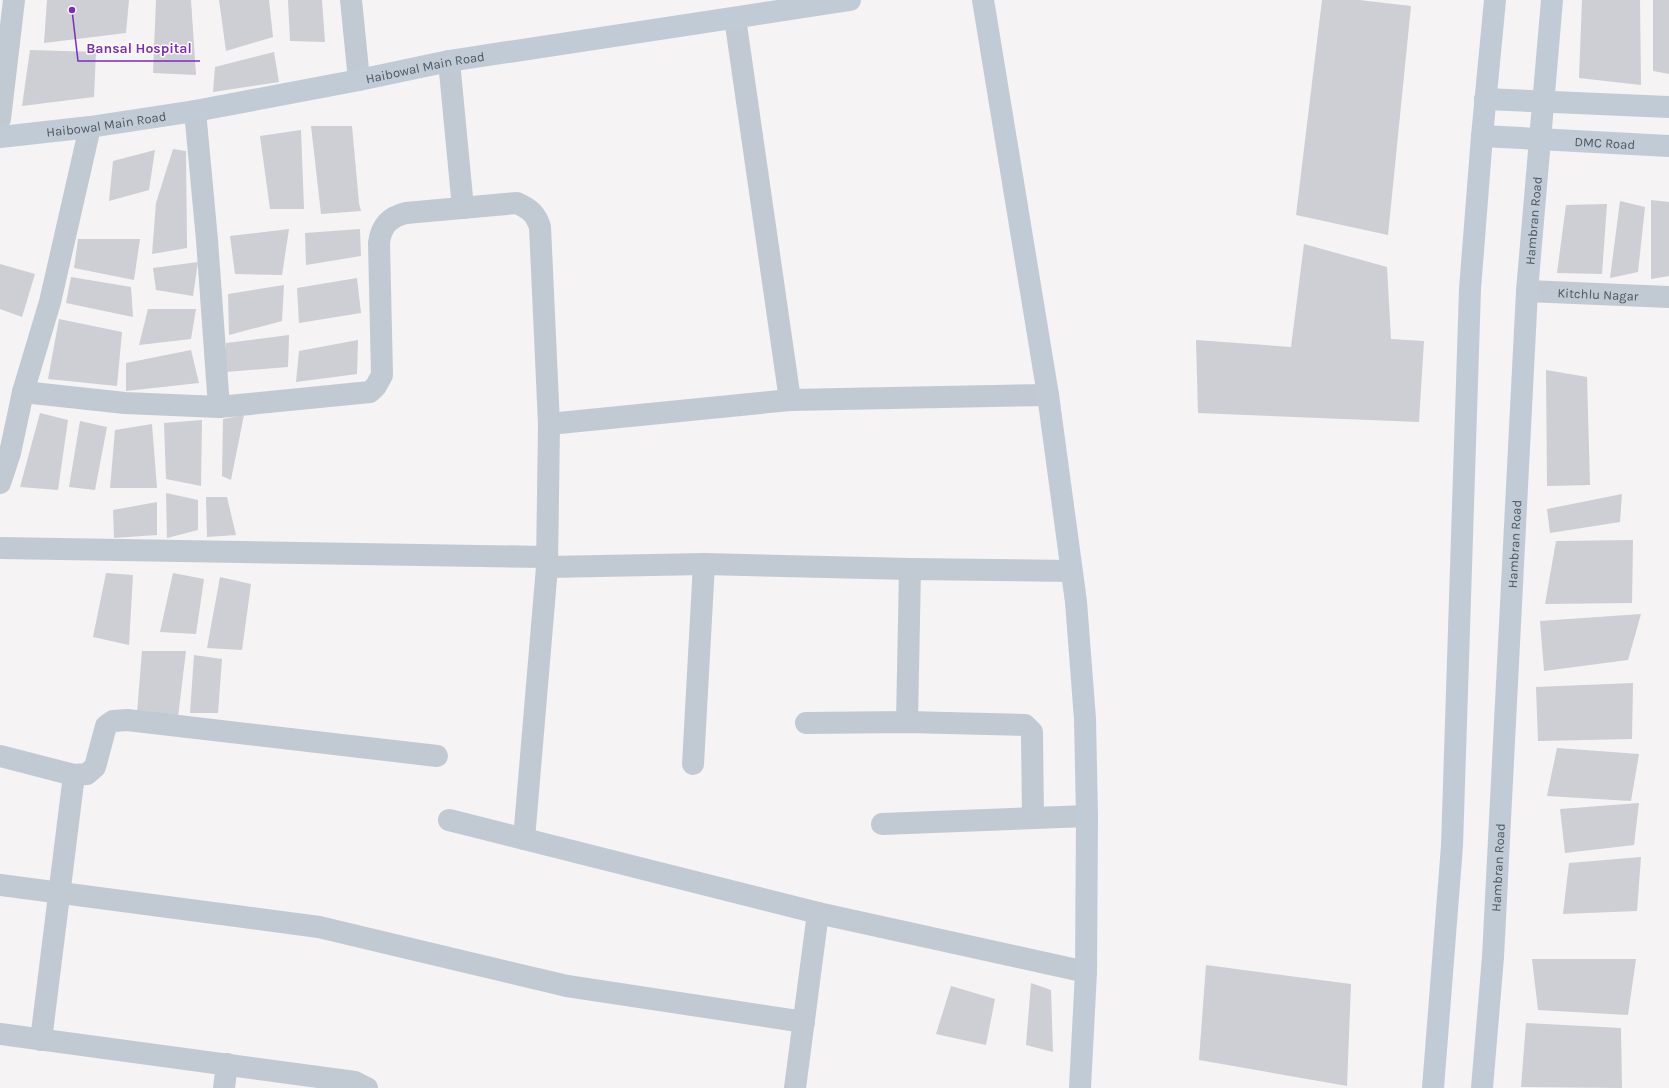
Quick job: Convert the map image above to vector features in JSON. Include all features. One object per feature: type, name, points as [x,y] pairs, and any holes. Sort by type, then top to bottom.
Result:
[{"type":"street","points":[[0,120],[14,0]]},
{"type":"street","points":[[351,0],[359,80]]},
{"type":"street","name":"Haibowal Main Road","points":[[0,137],[90,127],[195,111],[359,80],[449,61],[850,0]]},
{"type":"street","points":[[983,0],[1048,395],[1070,571],[1076,602],[1085,719],[1087,816],[1086,972],[1080,1088]]},
{"type":"street","points":[[1433,1088],[1452,846],[1470,289],[1485,99],[1495,0]]},
{"type":"street","name":"Hambran Road","points":[[1482,1088],[1494,941],[1527,290],[1552,0]]},
{"type":"street","points":[[735,18],[790,400]]},
{"type":"street","points":[[449,61],[463,208]]},
{"type":"street","points":[[1485,99],[1669,107]]},
{"type":"street","points":[[195,111],[207,240],[219,407]]},
{"type":"street","points":[[0,483],[10,453],[23,392],[50,302],[90,127]]},
{"type":"street","name":"DMC Road","points":[[1482,136],[1669,146]]},
{"type":"street","points":[[23,392],[126,403],[219,407],[370,392],[376,386],[382,375],[379,243],[380,234],[384,225],[391,218],[398,215],[463,208],[517,203],[531,210],[537,218],[540,227],[548,424],[547,562],[524,839]]},
{"type":"street","name":"Kitchlu Nagar","points":[[1527,290],[1669,297]]},
{"type":"street","points":[[548,424],[790,400],[1048,395]]},
{"type":"street","points":[[0,548],[547,562],[1070,571]]},
{"type":"street","points":[[693,764],[704,564]]},
{"type":"street","points":[[907,722],[910,569]]},
{"type":"street","points":[[0,756],[74,775],[87,774],[95,767],[106,726],[113,721],[127,720],[437,756]]},
{"type":"street","points":[[806,723],[907,722],[1025,725],[1032,732],[1033,818]]},
{"type":"street","points":[[41,1040],[74,775]]},
{"type":"street","points":[[882,824],[1087,816]]},
{"type":"street","points":[[449,820],[818,913],[1086,972]]},
{"type":"street","points":[[0,885],[319,927],[567,986],[804,1022]]},
{"type":"street","points":[[795,1088],[818,913]]},
{"type":"street","points":[[0,1034],[355,1082],[367,1088]]},
{"type":"street","points":[[224,1088],[227,1064]]},
{"type":"building","points":[[47,0],[129,0],[126,33],[44,43]]},
{"type":"building","points":[[156,0],[191,0],[196,75],[153,73]]},
{"type":"building","points":[[219,0],[269,0],[273,37],[226,51]]},
{"type":"building","points":[[288,0],[322,0],[325,42],[290,41]]},
{"type":"building","points":[[1322,0],[1359,0],[1411,6],[1388,235],[1296,215]]},
{"type":"building","points":[[1582,0],[1640,0],[1641,85],[1579,78]]},
{"type":"building","points":[[1653,0],[1669,0],[1669,74],[1653,71]]},
{"type":"building","points":[[30,50],[96,52],[94,97],[22,106]]},
{"type":"building","points":[[274,52],[279,82],[213,92],[215,67]]},
{"type":"building","points":[[311,126],[352,126],[361,211],[321,214]]},
{"type":"building","points":[[301,130],[304,209],[270,209],[260,136]]},
{"type":"building","points":[[173,149],[186,151],[187,248],[152,254],[156,203]]},
{"type":"building","points":[[155,150],[149,190],[109,201],[113,161]]},
{"type":"building","points":[[1651,200],[1669,202],[1669,276],[1651,279]]},
{"type":"building","points":[[1620,201],[1645,207],[1638,272],[1610,278]]},
{"type":"building","points":[[1607,204],[1602,274],[1557,273],[1566,205]]},
{"type":"building","points":[[289,229],[282,275],[235,274],[230,236]]},
{"type":"building","points":[[360,229],[361,256],[306,265],[305,233]]},
{"type":"building","points":[[78,239],[140,239],[134,280],[74,268]]},
{"type":"building","points":[[1304,244],[1387,267],[1391,339],[1424,341],[1419,422],[1198,413],[1196,340],[1291,347]]},
{"type":"building","points":[[198,262],[193,296],[156,290],[153,268]]},
{"type":"building","points":[[0,264],[35,274],[22,317],[0,309]]},
{"type":"building","points":[[71,277],[131,287],[133,317],[66,303]]},
{"type":"building","points":[[357,278],[361,313],[299,323],[297,288]]},
{"type":"building","points":[[284,285],[282,321],[229,335],[228,294]]},
{"type":"building","points":[[148,309],[196,309],[191,339],[139,345]]},
{"type":"building","points":[[59,319],[122,332],[117,386],[48,379]]},
{"type":"building","points":[[289,335],[288,367],[226,372],[226,343]]},
{"type":"building","points":[[358,340],[357,374],[296,382],[299,351]]},
{"type":"building","points":[[191,350],[199,383],[126,391],[126,363]]},
{"type":"building","points":[[1546,370],[1587,377],[1590,485],[1547,486]]},
{"type":"building","points":[[40,413],[68,420],[58,490],[20,487]]},
{"type":"building","points":[[244,415],[231,480],[222,476],[223,419]]},
{"type":"building","points":[[202,420],[201,486],[166,479],[164,423]]},
{"type":"building","points":[[80,421],[107,427],[95,490],[69,487]]},
{"type":"building","points":[[152,424],[157,488],[110,488],[115,430]]},
{"type":"building","points":[[166,493],[198,500],[198,530],[167,538]]},
{"type":"building","points":[[1622,494],[1620,522],[1550,533],[1547,509]]},
{"type":"building","points":[[206,497],[227,497],[236,535],[207,537]]},
{"type":"building","points":[[157,502],[157,535],[114,538],[113,510]]},
{"type":"building","points":[[1633,540],[1632,603],[1545,604],[1556,541]]},
{"type":"building","points":[[106,573],[133,575],[129,645],[93,637]]},
{"type":"building","points":[[173,573],[204,579],[196,634],[160,632]]},
{"type":"building","points":[[220,577],[251,584],[242,650],[207,648]]},
{"type":"building","points":[[1641,614],[1628,660],[1544,671],[1540,621]]},
{"type":"building","points":[[142,651],[186,651],[178,717],[137,713]]},
{"type":"building","points":[[194,655],[222,659],[218,713],[190,713]]},
{"type":"building","points":[[1633,683],[1632,739],[1538,741],[1536,687]]},
{"type":"building","points":[[1557,748],[1639,754],[1631,801],[1547,796]]},
{"type":"building","points":[[1639,803],[1634,845],[1565,853],[1560,809]]},
{"type":"building","points":[[1641,857],[1637,911],[1563,914],[1569,863]]},
{"type":"building","points":[[1532,959],[1636,959],[1628,1015],[1538,1010]]},
{"type":"building","points":[[1206,965],[1351,984],[1347,1086],[1199,1060]]},
{"type":"building","points":[[1031,983],[1051,990],[1053,1052],[1026,1045]]},
{"type":"building","points":[[951,986],[995,999],[986,1045],[936,1034]]},
{"type":"building","points":[[1526,1023],[1621,1028],[1622,1088],[1521,1087]]},
{"type":"place","name":"Bansal Hospital","points":[[72,10]]}]
